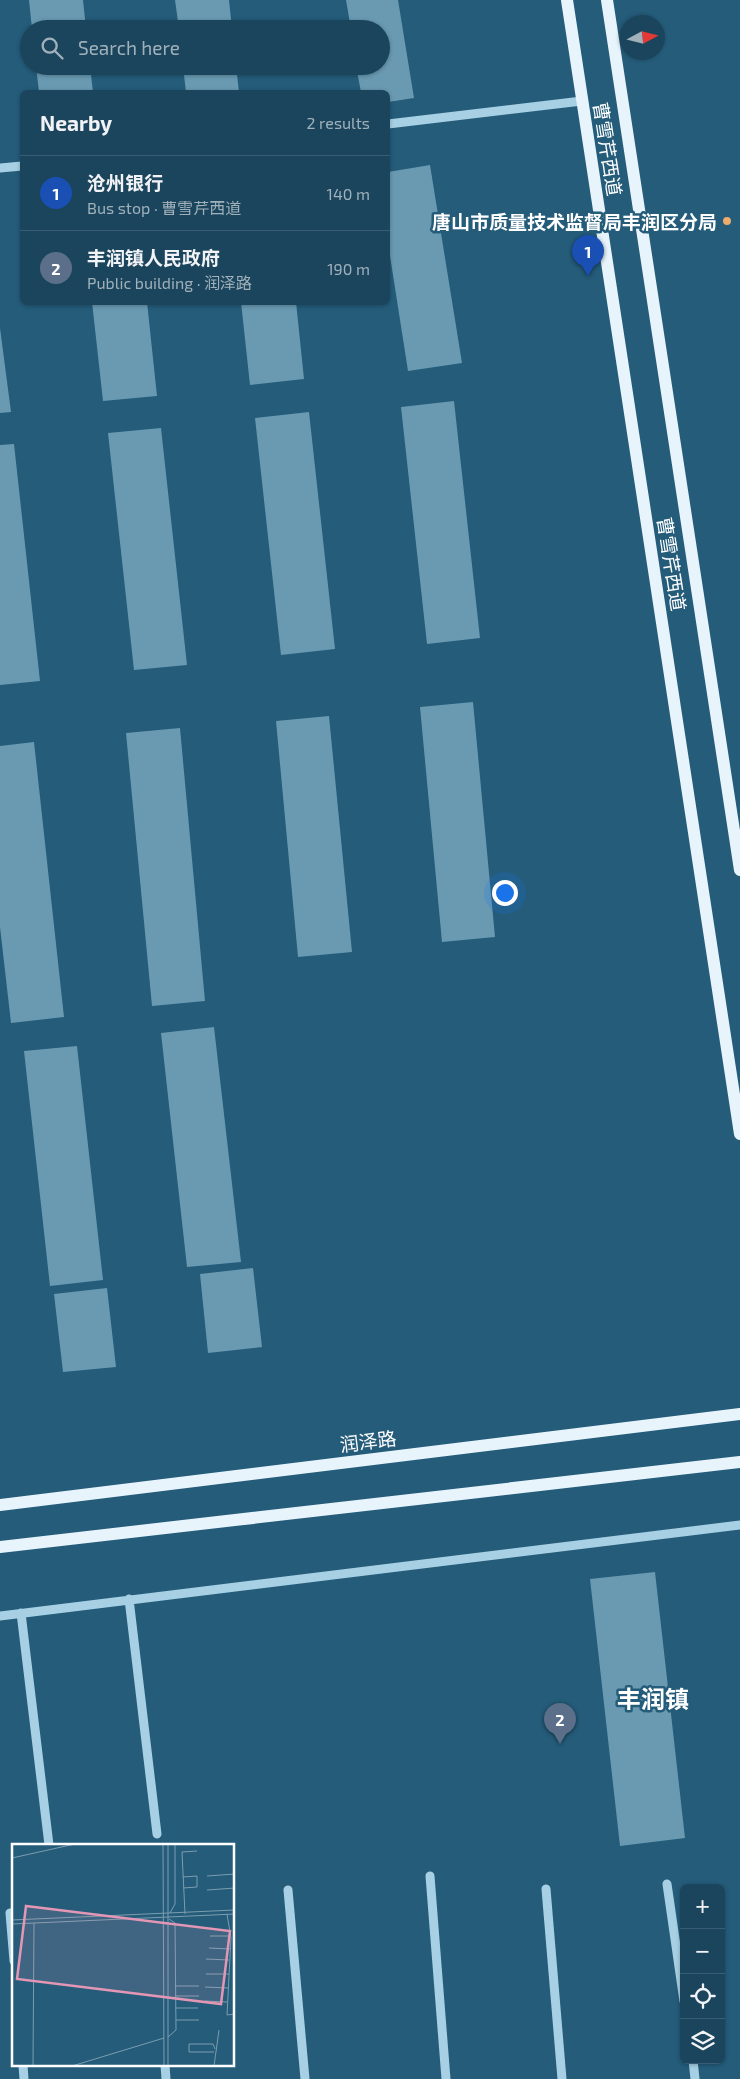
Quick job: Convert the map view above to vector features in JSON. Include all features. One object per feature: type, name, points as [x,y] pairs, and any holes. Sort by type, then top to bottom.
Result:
[{"type":"main road","name":"曹雪芹西道","points":[[567,0],[740,1134]]},
{"type":"main road","name":"曹雪芹西道","points":[[607,0],[740,870]]},
{"type":"main road","name":"润泽路","points":[[0,1505],[740,1414]]},
{"type":"main road","points":[[0,1547],[740,1462]]},
{"type":"street","points":[[390,124],[582,101]]},
{"type":"street","points":[[0,168],[20,166]]},
{"type":"street","points":[[0,1616],[740,1525]]},
{"type":"street","points":[[129,1599],[157,1834]]},
{"type":"street","points":[[21,1613],[49,1844]]},
{"type":"street","points":[[430,1876],[446,2079]]},
{"type":"street","points":[[666,1884],[680,1975]]},
{"type":"street","points":[[546,1889],[562,2079]]},
{"type":"street","points":[[288,1890],[305,2079]]},
{"type":"street","points":[[10,1913],[12,1937]]},
{"type":"street","points":[[693,2064],[695,2079]]},
{"type":"street","points":[[23,2066],[24,2079]]},
{"type":"street","points":[[165,2066],[166,2079]]},
{"type":"building","points":[[29,0],[83,0],[85,20],[31,20]]},
{"type":"building","points":[[175,0],[229,0],[231,20],[178,20]]},
{"type":"building","points":[[346,0],[398,0],[414,98],[390,102],[390,90],[361,90],[358,75],[390,75],[390,20],[349,20]]},
{"type":"building","points":[[37,75],[91,75],[93,90],[39,90]]},
{"type":"building","points":[[184,75],[237,75],[239,90],[186,90]]},
{"type":"building","points":[[430,165],[462,363],[408,371],[390,256],[390,172]]},
{"type":"building","points":[[92,305],[147,305],[157,396],[103,401]]},
{"type":"building","points":[[241,305],[296,305],[304,379],[250,385]]},
{"type":"building","points":[[0,328],[11,412],[0,413]]},
{"type":"building","points":[[454,401],[480,638],[427,644],[401,407]]},
{"type":"building","points":[[309,412],[335,649],[281,655],[255,418]]},
{"type":"building","points":[[161,428],[187,665],[134,670],[108,433]]},
{"type":"building","points":[[14,444],[40,681],[0,685],[0,445]]},
{"type":"building","points":[[473,702],[495,937],[442,942],[420,707]]},
{"type":"building","points":[[329,716],[352,952],[298,957],[276,721]]},
{"type":"building","points":[[180,728],[205,1001],[152,1006],[126,733]]},
{"type":"building","points":[[34,742],[64,1017],[11,1023],[0,927],[0,746]]},
{"type":"building","points":[[214,1027],[241,1262],[187,1267],[161,1033]]},
{"type":"building","points":[[77,1046],[103,1280],[50,1286],[24,1051]]},
{"type":"building","points":[[253,1268],[262,1347],[208,1353],[200,1274]]},
{"type":"building","points":[[107,1288],[116,1367],[63,1372],[54,1294]]},
{"type":"building","points":[[655,1572],[685,1838],[620,1846],[590,1579]]},
{"type":"place","name":"唐山市质量技术监督局丰润区分局","points":[[727,221]]},
{"type":"place","name":"沧州银行","points":[[588,276]]},
{"type":"place","name":"丰润镇人民政府","points":[[560,1744]]},
{"type":"district","name":"丰润镇","points":[[653,1698]]}]
